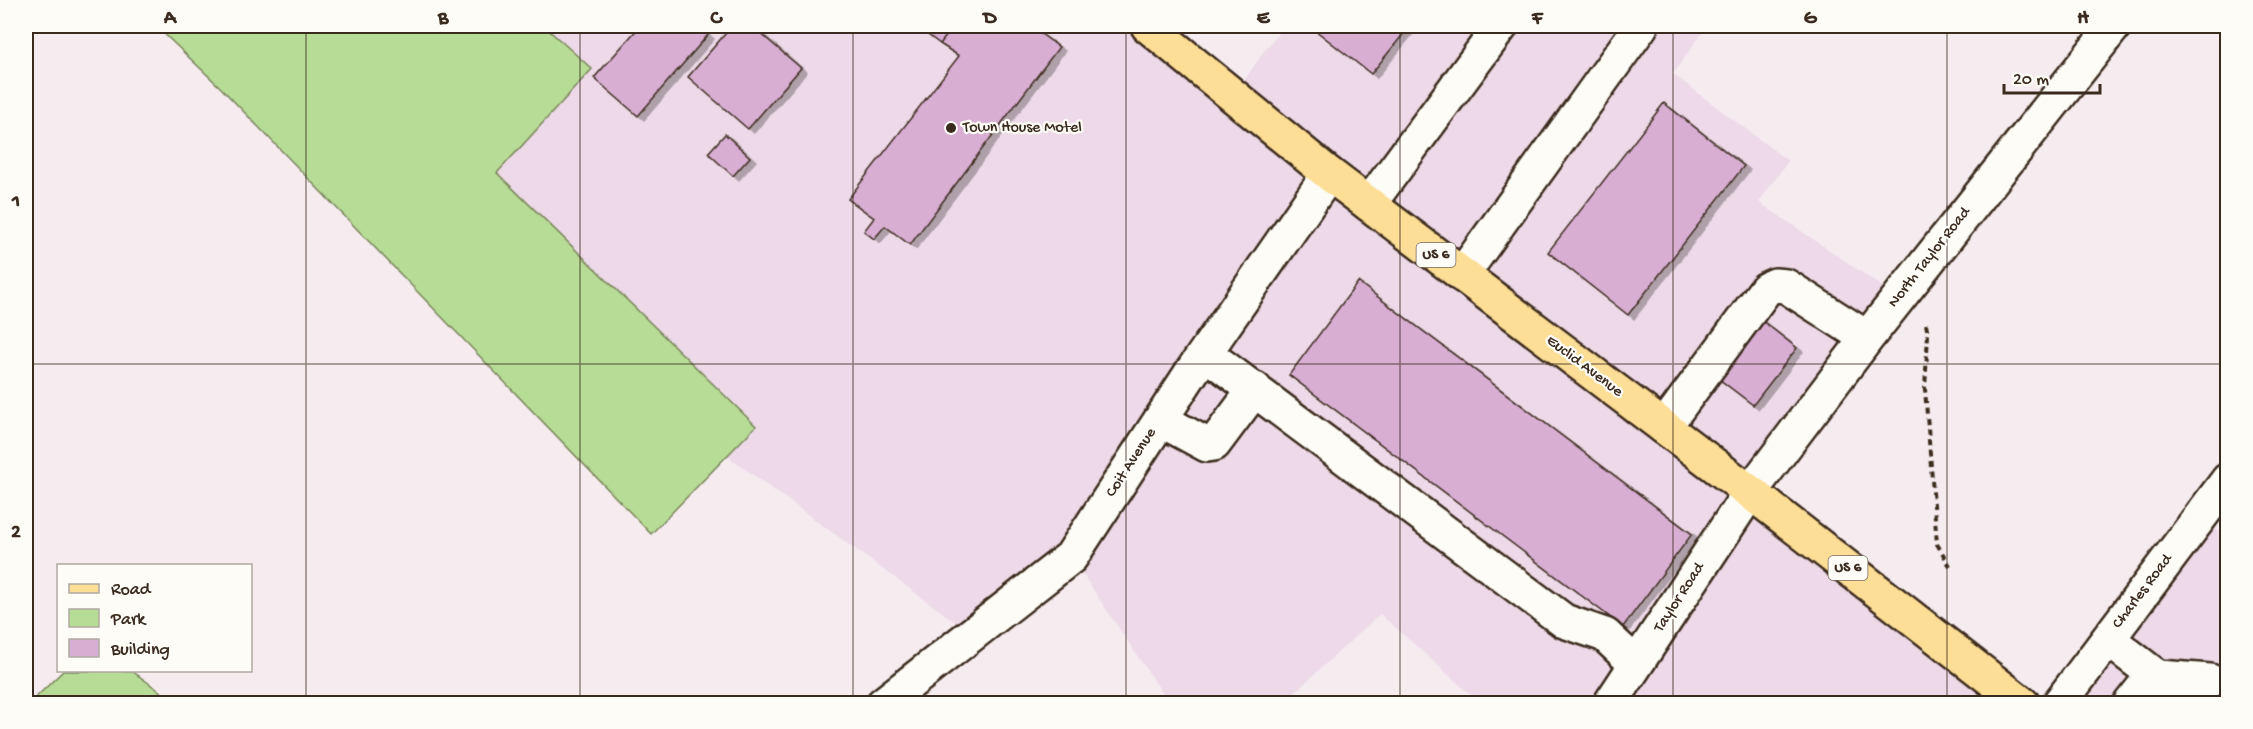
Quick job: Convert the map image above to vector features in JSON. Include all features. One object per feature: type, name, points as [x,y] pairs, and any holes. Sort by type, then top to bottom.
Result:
[{"type":"main road","name":"Euclid Avenue","points":[[1148,26],[1329,174],[1750,492],[2023,704]]},
{"type":"street","points":[[1369,204],[1501,26]]},
{"type":"street","points":[[1462,275],[1641,26]]},
{"type":"street","name":"North Taylor Road","points":[[1750,492],[1867,338],[2114,26]]},
{"type":"street","name":"Coit Avenue","points":[[883,704],[1071,557],[1205,352],[1329,174]]},
{"type":"street","points":[[1664,428],[1766,289],[1775,285],[1786,286],[1867,338]]},
{"type":"street","points":[[1205,352],[1564,621],[1605,635],[1636,664]]},
{"type":"street","points":[[1161,420],[1207,445],[1214,444],[1255,389]]},
{"type":"street","name":"Charles Road","points":[[2059,704],[2228,480]]},
{"type":"street","name":"Taylor Road","points":[[1610,704],[1750,492]]},
{"type":"street","points":[[2108,639],[2160,685],[2201,692]]},
{"type":"street","points":[[2130,704],[2160,685]]},
{"type":"path","points":[[1926,324],[1928,334],[1925,389],[1937,544],[1950,566]]},
{"type":"shaded area","points":[[544,26],[1148,26],[1234,96],[1264,51],[1285,26],[1707,26],[1673,74],[1788,161],[1759,202],[1899,298],[1750,492],[2023,703],[1480,703],[1380,614],[1283,703],[1169,703],[1071,557],[972,634],[727,456],[756,426],[497,173],[592,69]]},
{"type":"shaded area","points":[[2202,515],[2227,539],[2227,703],[2059,704]]},
{"type":"green space","points":[[156,26],[544,26],[592,69],[497,173],[756,426],[651,534],[221,88]]},
{"type":"green space","points":[[62,672],[133,672],[176,703],[30,703]]},
{"type":"building","points":[[640,26],[698,26],[708,35],[638,116],[594,78]]},
{"type":"building","points":[[732,26],[752,26],[801,68],[748,129],[688,77]]},
{"type":"building","points":[[916,26],[954,26],[940,44]]},
{"type":"building","name":"Town House Motel","points":[[954,26],[1030,26],[1059,47],[910,245],[885,226],[874,239],[864,231],[874,218],[848,199],[959,56],[940,44]]},
{"type":"building","points":[[1310,26],[1410,26],[1371,74]]},
{"type":"building","points":[[1664,103],[1744,166],[1628,315],[1548,252]]},
{"type":"building","points":[[725,134],[750,157],[733,176],[708,153]]},
{"type":"building","points":[[1358,282],[1692,534],[1623,627],[1289,375]]},
{"type":"building","points":[[1760,319],[1797,348],[1753,405],[1715,376]]},
{"type":"place","name":"Town House Motel","points":[[951,128]]}]
